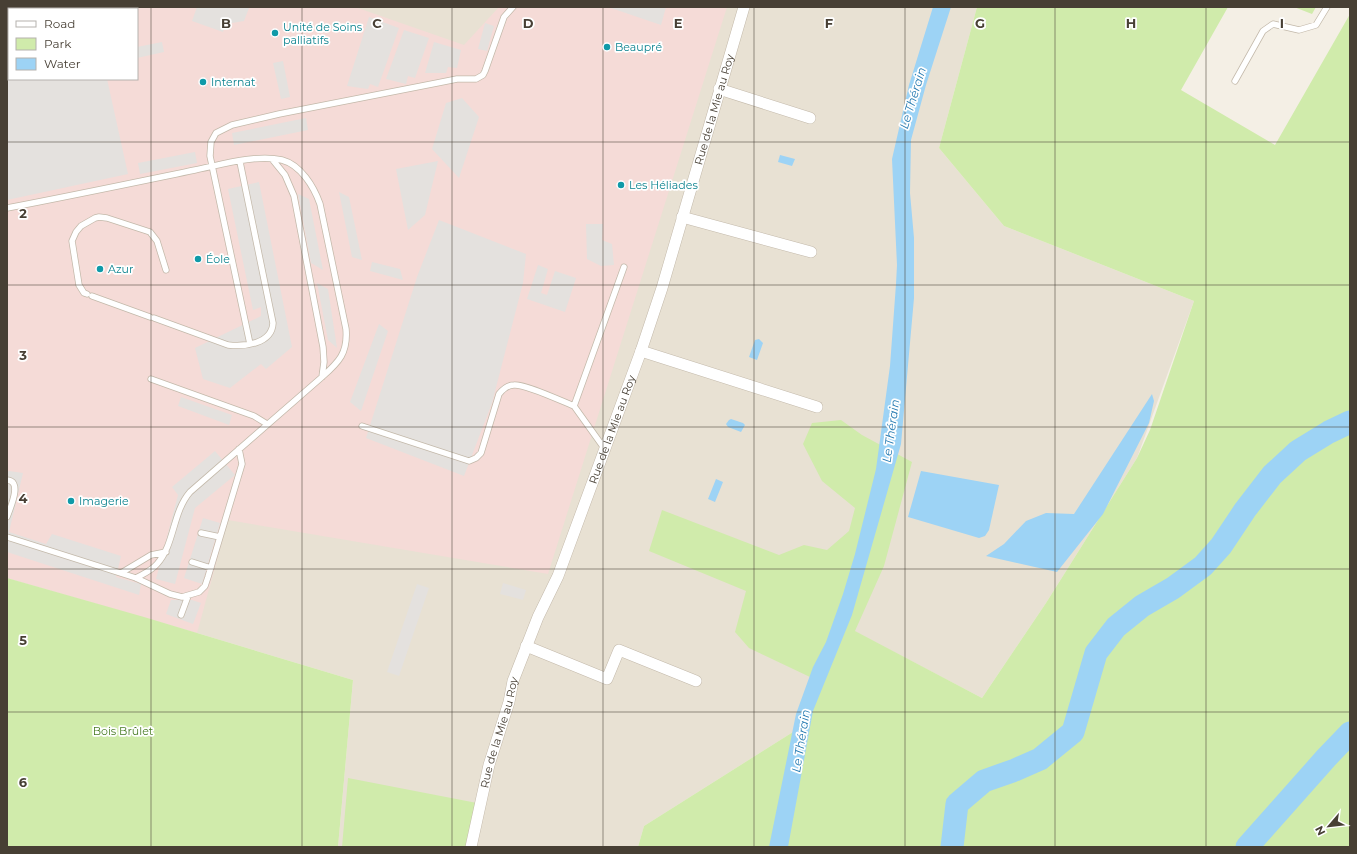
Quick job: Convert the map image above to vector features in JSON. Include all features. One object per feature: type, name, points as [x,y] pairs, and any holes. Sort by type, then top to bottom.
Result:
[{"type":"street","name":"Rue de la Mie au Roy","points":[[471,847],[489,765],[509,702],[513,681],[538,617],[555,584],[641,351],[662,288],[744,7]]},
{"type":"street","points":[[719,89],[810,118]]},
{"type":"street","points":[[682,217],[811,252]]},
{"type":"street","points":[[641,351],[817,407]]},
{"type":"street","points":[[526,646],[607,679],[619,650],[696,681]]},
{"type":"lane","points":[[250,344],[210,156],[211,142],[216,133],[232,125],[279,114],[437,83],[480,77],[486,71],[504,17],[513,7]]},
{"type":"lane","points":[[1235,81],[1264,31],[1273,24],[1299,30],[1316,25],[1327,7]]},
{"type":"lane","points":[[7,208],[212,167],[240,162],[272,159],[288,162],[300,171],[314,189],[320,204],[347,336],[345,349],[341,358],[322,377],[267,424],[186,498],[180,509],[166,552],[156,565],[136,578]]},
{"type":"lane","points":[[272,159],[285,175],[294,196],[323,347],[324,362],[322,377]]},
{"type":"lane","points":[[166,270],[157,241],[150,232],[107,218],[95,218],[81,226],[76,232],[72,241],[79,285],[84,293],[228,345],[238,346],[262,340],[267,337],[273,329],[240,162]]},
{"type":"lane","points":[[574,406],[624,267]]},
{"type":"lane","points":[[151,379],[254,416],[267,424]]},
{"type":"lane","points":[[362,426],[469,461],[476,458],[480,453],[499,394],[504,388],[513,385],[522,386],[574,406],[605,449]]},
{"type":"lane","points":[[7,537],[136,578],[170,594],[182,597],[199,592],[205,586],[242,464],[239,449]]},
{"type":"lane","points":[[7,480],[10,480],[13,483],[16,490],[7,516]]},
{"type":"lane","points":[[201,533],[220,538]]},
{"type":"lane","points":[[121,573],[151,555],[166,552]]},
{"type":"lane","points":[[192,562],[211,568]]},
{"type":"lane","points":[[181,615],[188,596]]},
{"type":"shaded area","points":[[7,7],[977,7],[939,148],[1004,226],[1194,301],[1137,458],[1046,603],[982,698],[829,618],[793,732],[644,826],[638,847],[338,847],[353,680],[144,617],[7,578]]},
{"type":"shaded area","points":[[7,7],[355,7],[464,45],[499,7],[727,7],[548,574],[228,520],[197,633],[7,578]]},
{"type":"shaded area","points":[[7,7],[33,7],[8,8],[7,24]]},
{"type":"shaded area","points":[[197,7],[249,8],[244,21],[226,24],[223,32],[192,21]]},
{"type":"shaded area","points":[[608,7],[666,7],[661,25]]},
{"type":"shaded area","points":[[369,17],[399,28],[378,87],[370,84],[368,89],[347,86]]},
{"type":"shaded area","points":[[485,23],[494,26],[487,51],[478,49]]},
{"type":"shaded area","points":[[404,30],[429,38],[415,78],[408,76],[406,84],[386,79]]},
{"type":"shaded area","points":[[7,39],[8,80],[107,80],[128,174],[7,200]]},
{"type":"shaded area","points":[[162,42],[164,52],[138,58],[138,47]]},
{"type":"shaded area","points":[[434,42],[461,50],[457,68],[448,67],[446,73],[425,73]]},
{"type":"shaded area","points":[[283,61],[290,97],[281,99],[273,63]]},
{"type":"shaded area","points":[[462,98],[479,117],[459,178],[432,149],[446,103]]},
{"type":"shaded area","points":[[306,118],[308,130],[234,145],[232,133]]},
{"type":"shaded area","points":[[195,152],[197,163],[140,174],[138,163]]},
{"type":"shaded area","points":[[438,161],[425,215],[408,230],[396,169]]},
{"type":"shaded area","points":[[259,182],[292,347],[266,369],[261,364],[230,388],[203,379],[195,348],[261,316],[261,307],[253,310],[228,189]]},
{"type":"shaded area","points":[[339,192],[349,197],[362,260],[352,257]]},
{"type":"shaded area","points":[[298,194],[309,199],[323,270],[311,263]]},
{"type":"shaded area","points":[[439,220],[526,254],[523,283],[492,403],[464,476],[366,438],[417,277]]},
{"type":"shaded area","points":[[586,224],[603,224],[602,240],[612,244],[614,265],[601,266],[587,259]]},
{"type":"shaded area","points":[[372,262],[400,269],[403,280],[370,271]]},
{"type":"shaded area","points":[[538,265],[548,269],[541,293],[547,295],[555,271],[576,278],[565,312],[527,299]]},
{"type":"shaded area","points":[[317,283],[328,289],[337,348],[328,340]]},
{"type":"shaded area","points":[[379,324],[388,331],[361,411],[350,402]]},
{"type":"shaded area","points":[[181,397],[232,415],[229,425],[178,406]]},
{"type":"shaded area","points":[[215,451],[235,475],[195,508],[175,584],[156,579],[178,495],[172,487]]},
{"type":"shaded area","points":[[7,472],[23,473],[9,532],[46,544],[52,534],[121,556],[116,577],[141,584],[139,595],[7,552]]},
{"type":"shaded area","points":[[203,518],[220,523],[202,584],[184,578]]},
{"type":"shaded area","points":[[503,583],[526,590],[523,600],[500,594]]},
{"type":"shaded area","points":[[417,584],[429,588],[399,676],[387,672]]},
{"type":"shaded area","points":[[171,600],[192,600],[201,603],[193,624],[166,614]]},
{"type":"green space","points":[[977,7],[1228,7],[1181,90],[1275,145],[1350,14],[1350,847],[638,847],[644,826],[793,732],[815,663],[810,677],[749,648],[735,632],[746,591],[649,551],[662,510],[779,555],[804,545],[827,550],[849,531],[855,508],[822,481],[803,444],[812,423],[841,420],[862,435],[912,462],[884,566],[855,631],[982,698],[1046,603],[1137,458],[1150,430],[1194,301],[1004,226],[939,148]]},
{"type":"green space","points":[[1294,7],[1316,7],[1312,14]]},
{"type":"green space","name":"Bois Brûlet","points":[[7,578],[144,617],[353,680],[338,847],[7,847]]},
{"type":"green space","points":[[348,778],[477,803],[468,847],[342,847]]},
{"type":"water","name":"Le Thérain","points":[[933,7],[951,7],[926,85],[911,140],[910,193],[914,238],[914,298],[901,444],[852,615],[813,711],[788,847],[769,847],[796,714],[813,667],[826,642],[843,594],[855,554],[876,469],[890,366],[897,265],[892,159],[909,85]]},
{"type":"water","points":[[780,155],[795,159],[792,166],[778,162]]},
{"type":"water","points":[[759,339],[763,343],[757,360],[749,357],[755,340]]},
{"type":"water","points":[[1152,394],[1154,401],[1149,423],[1103,514],[1057,572],[986,556],[1004,544],[1026,521],[1046,513],[1074,514]]},
{"type":"water","points":[[731,419],[745,425],[741,432],[728,427],[726,424]]},
{"type":"water","points":[[921,471],[999,485],[989,530],[985,536],[979,538],[908,517]]},
{"type":"water","points":[[716,479],[723,482],[715,502],[708,499]]},
{"type":"waterway","points":[[952,847],[957,804],[984,781],[1040,759],[1073,732],[1096,653],[1116,627],[1142,606],[1173,588],[1203,566],[1221,546],[1245,510],[1272,475],[1298,451],[1329,432],[1350,422]]},
{"type":"waterway","points":[[1247,847],[1350,733]]},
{"type":"place","name":"Unité de Soins palliatifs","points":[[275,33]]},
{"type":"place","name":"Beaupré","points":[[607,47]]},
{"type":"place","name":"Internat","points":[[203,82]]},
{"type":"place","name":"Les Héliades","points":[[621,185]]},
{"type":"place","name":"Éole","points":[[198,259]]},
{"type":"place","name":"Azur","points":[[100,269]]},
{"type":"place","name":"Imagerie","points":[[71,501]]}]
